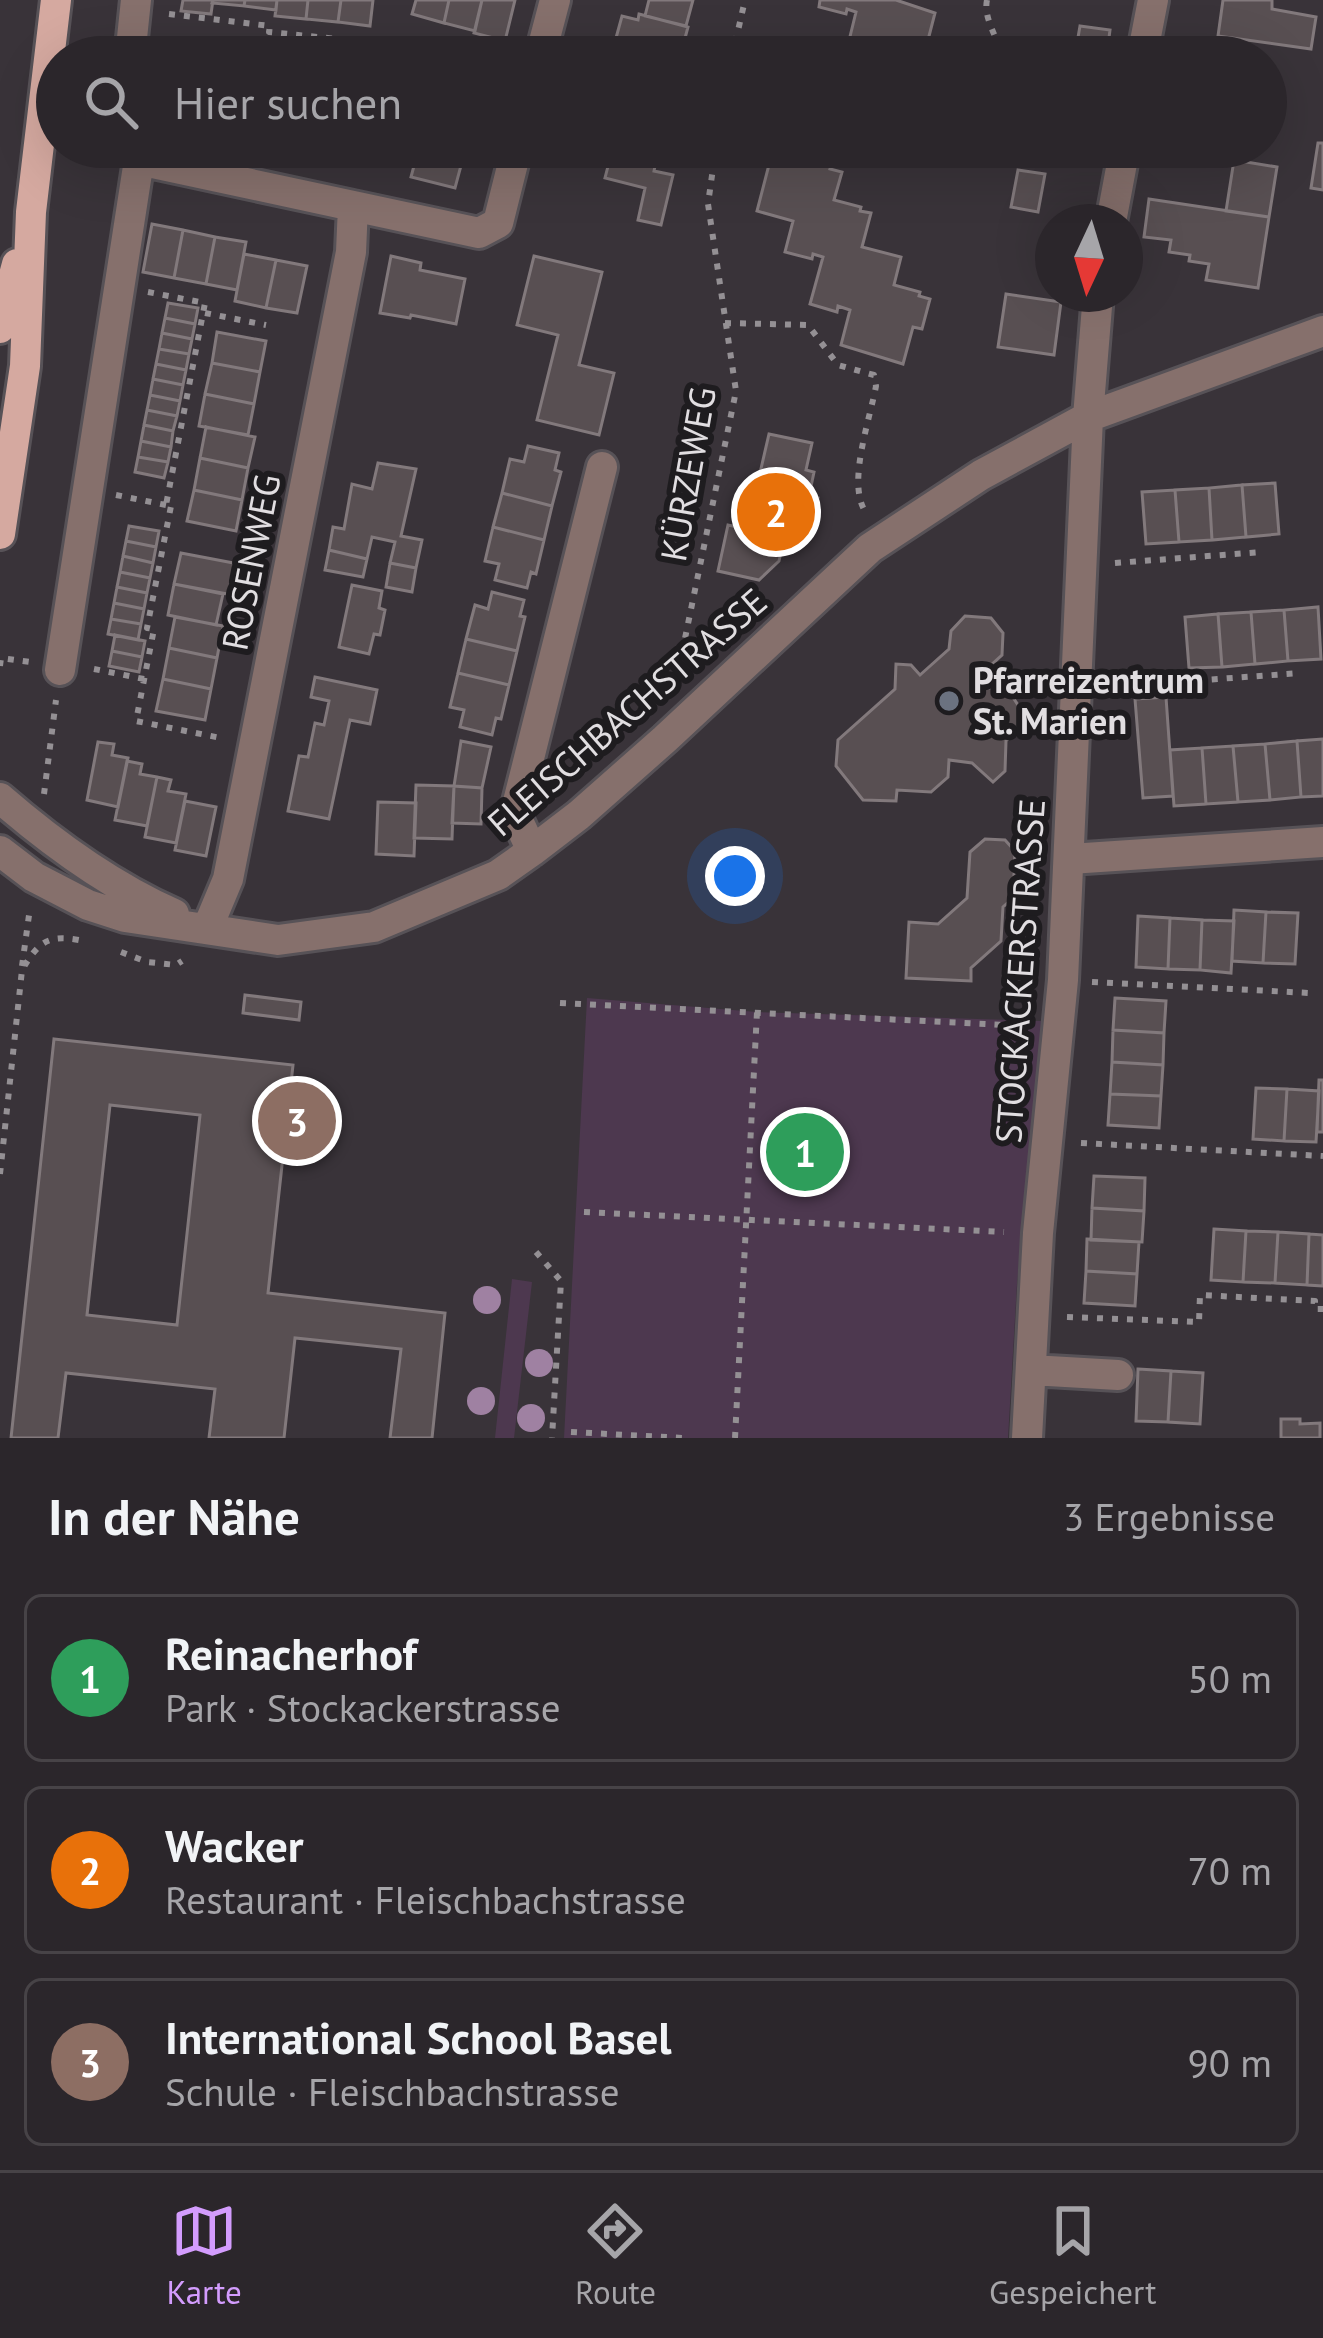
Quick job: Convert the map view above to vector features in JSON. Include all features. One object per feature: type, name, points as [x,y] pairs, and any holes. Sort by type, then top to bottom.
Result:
[{"type":"main road","points":[[52,36],[56,0]]},
{"type":"main road","points":[[0,534],[25,366],[36,168]]},
{"type":"main road","points":[[0,328],[31,212]]},
{"type":"street","points":[[546,36],[555,0]]},
{"type":"street","points":[[1146,36],[1153,0]]},
{"type":"street","points":[[132,36],[136,5]]},
{"type":"street","points":[[61,666],[120,286],[133,168]]},
{"type":"street","points":[[193,168],[479,233],[498,223],[512,168]]},
{"type":"street","points":[[1114,204],[1121,168]]},
{"type":"street","name":"ROSENWEG","points":[[206,929],[228,879],[351,252],[352,206]]},
{"type":"street","name":"STOCKACKERSTRASSE","points":[[1027,1438],[1063,980],[1088,417],[1097,312]]},
{"type":"street","name":"FLEISCHBACHSTRASSE","points":[[0,851],[34,877],[88,905],[125,917],[278,940],[374,927],[498,875],[532,851],[665,739],[870,548],[981,475],[1088,417],[1323,331]]},
{"type":"street","points":[[532,851],[515,814],[602,467]]},
{"type":"street","name":"FLEISCHBACHSTRASSE","points":[[0,798],[100,874],[146,902],[206,929]]},
{"type":"street","points":[[1070,859],[1323,842]]},
{"type":"street","points":[[0,881],[34,877]]},
{"type":"street","points":[[1031,1370],[1118,1375]]},
{"type":"path","points":[[737,36],[745,0]]},
{"type":"path","points":[[988,0],[985,12],[997,36]]},
{"type":"path","points":[[136,5],[308,36]]},
{"type":"path","name":"KÜRZEWEG","points":[[665,739],[736,391],[708,204],[713,168]]},
{"type":"path","points":[[120,286],[206,303],[166,505]]},
{"type":"path","points":[[203,313],[266,325]]},
{"type":"path","points":[[725,323],[808,326],[838,364],[874,375],[876,386],[856,483],[858,500],[884,538]]},
{"type":"path","points":[[88,490],[171,506],[147,628],[154,629],[136,721],[254,744]]},
{"type":"path","points":[[1082,565],[1262,552]]},
{"type":"path","points":[[61,666],[144,679]]},
{"type":"path","points":[[1076,689],[1301,673]]},
{"type":"path","points":[[112,949],[147,962],[176,965],[196,951],[206,929]]},
{"type":"path","points":[[0,1174],[22,970],[35,946],[59,936],[95,943]]},
{"type":"path","points":[[1063,980],[1310,993]]},
{"type":"path","points":[[560,1003],[1028,1026]]},
{"type":"path","points":[[735,1438],[757,1012]]},
{"type":"path","points":[[1047,1141],[1323,1156]]},
{"type":"path","points":[[584,1212],[1007,1232]]},
{"type":"path","points":[[536,1252],[561,1282],[552,1438]]},
{"type":"path","points":[[1034,1316],[1199,1322],[1200,1295],[1315,1301],[1315,1309],[1323,1309]]},
{"type":"path","points":[[571,1432],[684,1438]]},
{"type":"shaded area","points":[[587,998],[757,1012],[1042,1021],[1008,1438],[564,1438]]},
{"type":"shaded area","points":[[512,1279],[532,1282],[514,1438],[495,1438]]},
{"type":"building","points":[[183,0],[213,0],[211,14],[181,11]]},
{"type":"building","points":[[213,0],[245,0],[244,6]]},
{"type":"building","points":[[245,0],[277,0],[276,10],[244,6]]},
{"type":"building","points":[[277,0],[308,0],[306,19],[275,16]]},
{"type":"building","points":[[308,0],[341,0],[338,22],[306,19]]},
{"type":"building","points":[[341,0],[373,0],[370,26],[338,22]]},
{"type":"building","points":[[416,0],[449,0],[444,23],[412,14]]},
{"type":"building","points":[[449,0],[482,0],[475,31],[444,23]]},
{"type":"building","points":[[482,0],[515,0],[506,36],[474,33]]},
{"type":"building","points":[[649,0],[693,0],[686,26],[645,16]]},
{"type":"building","points":[[820,0],[896,0],[935,13],[929,36],[850,36],[856,12],[819,7]]},
{"type":"building","points":[[1223,0],[1272,0],[1272,9],[1316,17],[1311,49],[1287,46],[1287,36],[1218,36]]},
{"type":"building","points":[[639,14],[688,27],[686,36],[617,36],[622,16],[638,20]]},
{"type":"building","points":[[1080,26],[1110,30],[1109,36],[1078,36]]},
{"type":"building","points":[[1318,143],[1323,143],[1323,190],[1311,188]]},
{"type":"building","points":[[413,168],[460,168],[455,188],[411,177]]},
{"type":"building","points":[[608,168],[655,168],[673,175],[661,225],[638,220],[645,188],[605,178]]},
{"type":"building","points":[[768,168],[842,172],[834,200],[871,213],[862,247],[901,257],[894,285],[930,299],[922,329],[913,327],[903,364],[841,345],[850,310],[838,306],[837,312],[810,304],[823,257],[785,252],[793,221],[757,211]]},
{"type":"building","points":[[1233,168],[1277,168],[1269,217],[1226,211]]},
{"type":"building","points":[[1018,170],[1045,174],[1035,211],[1011,207]]},
{"type":"building","points":[[1149,199],[1269,217],[1258,288],[1206,280],[1209,264],[1169,252],[1171,240],[1144,237]]},
{"type":"building","points":[[152,224],[183,230],[174,278],[143,272]]},
{"type":"building","points":[[183,230],[215,237],[206,284],[174,278]]},
{"type":"building","points":[[215,237],[246,242],[237,290],[206,284]]},
{"type":"building","points":[[244,254],[276,260],[266,308],[235,301]]},
{"type":"building","points":[[391,256],[421,263],[420,270],[465,279],[456,324],[380,313]]},
{"type":"building","points":[[534,256],[602,272],[579,365],[614,373],[599,435],[537,420],[558,335],[517,325]]},
{"type":"building","points":[[276,260],[307,266],[297,313],[266,308]]},
{"type":"building","points":[[1006,294],[1035,298],[1035,312],[1060,312],[1054,355],[998,347]]},
{"type":"building","points":[[168,303],[198,308],[195,324],[165,318]]},
{"type":"building","points":[[165,318],[195,324],[192,339],[162,333]]},
{"type":"building","points":[[217,332],[266,341],[260,372],[212,363]]},
{"type":"building","points":[[162,333],[192,339],[189,354],[159,349]]},
{"type":"building","points":[[159,349],[189,354],[186,370],[156,364]]},
{"type":"building","points":[[212,363],[260,372],[254,404],[205,394]]},
{"type":"building","points":[[156,364],[186,370],[183,385],[153,379]]},
{"type":"building","points":[[153,379],[183,385],[180,401],[150,395]]},
{"type":"building","points":[[205,394],[254,404],[248,435],[199,426]]},
{"type":"building","points":[[150,395],[180,401],[177,416],[147,410]]},
{"type":"building","points":[[147,410],[177,416],[173,431],[144,425]]},
{"type":"building","points":[[144,425],[173,431],[171,447],[141,441]]},
{"type":"building","points":[[206,427],[255,437],[248,468],[200,458]]},
{"type":"building","points":[[769,434],[812,443],[806,470],[814,472],[809,496],[818,498],[810,533],[790,550],[782,548],[779,561],[759,580],[718,571],[728,525],[747,529]]},
{"type":"building","points":[[141,441],[171,447],[168,462],[138,457]]},
{"type":"building","points":[[528,446],[559,453],[555,470],[561,472],[552,506],[502,493],[510,459],[524,462]]},
{"type":"building","points":[[138,457],[168,462],[164,478],[135,472]]},
{"type":"building","points":[[200,458],[248,468],[242,500],[194,490]]},
{"type":"building","points":[[378,463],[416,469],[401,536],[422,540],[416,568],[390,563],[395,542],[372,537],[367,559],[329,550],[333,527],[344,529],[352,484],[372,489]]},
{"type":"building","points":[[1275,483],[1279,534],[1246,537],[1242,485]]},
{"type":"building","points":[[1242,485],[1246,537],[1212,540],[1209,488]]},
{"type":"building","points":[[1209,488],[1212,540],[1179,542],[1175,490]]},
{"type":"building","points":[[194,490],[242,500],[236,531],[187,521]]},
{"type":"building","points":[[1175,490],[1179,542],[1146,544],[1142,492]]},
{"type":"building","points":[[502,493],[552,506],[544,540],[493,527]]},
{"type":"building","points":[[129,526],[159,531],[156,547],[126,541]]},
{"type":"building","points":[[493,527],[544,540],[536,574],[531,572],[527,588],[495,580],[499,564],[485,561]]},
{"type":"building","points":[[126,541],[156,547],[153,563],[123,556]]},
{"type":"building","points":[[329,550],[367,559],[363,577],[325,570]]},
{"type":"building","points":[[181,553],[244,565],[238,596],[174,584]]},
{"type":"building","points":[[123,556],[153,563],[150,578],[120,572]]},
{"type":"building","points":[[390,563],[416,568],[412,592],[386,587]]},
{"type":"building","points":[[120,572],[150,578],[147,593],[117,587]]},
{"type":"building","points":[[174,584],[223,594],[216,625],[168,615]]},
{"type":"building","points":[[352,585],[382,591],[379,608],[385,610],[380,635],[374,634],[369,654],[339,647]]},
{"type":"building","points":[[117,587],[147,593],[144,609],[114,603]]},
{"type":"building","points":[[492,592],[524,600],[517,651],[466,639],[475,605],[488,609]]},
{"type":"building","points":[[114,603],[144,609],[141,624],[111,619]]},
{"type":"building","points":[[1318,607],[1321,659],[1288,661],[1284,610]]},
{"type":"building","points":[[1284,610],[1288,661],[1255,664],[1251,612]]},
{"type":"building","points":[[1251,612],[1255,664],[1222,667],[1218,614]]},
{"type":"building","points":[[1218,614],[1222,667],[1189,668],[1185,617]]},
{"type":"building","name":"Pfarreizentrum St. Marien","points":[[965,616],[991,618],[1003,633],[1002,655],[989,667],[989,688],[1008,690],[1022,711],[1021,727],[1006,741],[1005,771],[993,782],[972,763],[949,760],[948,777],[931,792],[897,790],[896,801],[863,800],[836,766],[838,740],[895,689],[896,664],[911,665],[920,675],[949,649],[951,631]]},
{"type":"building","points":[[175,617],[223,626],[217,658],[169,648]]},
{"type":"building","points":[[111,619],[141,624],[138,640],[108,634]]},
{"type":"building","points":[[115,635],[145,641],[142,657],[112,651]]},
{"type":"building","points":[[466,639],[517,651],[509,685],[458,673]]},
{"type":"building","points":[[169,648],[217,658],[211,689],[163,679]]},
{"type":"building","points":[[112,651],[142,657],[139,672],[109,666]]},
{"type":"building","points":[[458,673],[509,685],[492,735],[460,727],[464,710],[450,707]]},
{"type":"building","points":[[315,677],[377,690],[370,724],[350,720],[329,819],[288,811],[299,756],[308,757],[315,723],[324,725],[329,701],[311,697]]},
{"type":"building","points":[[163,679],[211,689],[205,720],[156,711]]},
{"type":"building","points":[[1166,697],[1173,796],[1143,798],[1135,699]]},
{"type":"building","points":[[1323,739],[1323,796],[1301,797],[1297,741]]},
{"type":"building","points":[[461,741],[491,747],[482,788],[454,786]]},
{"type":"building","points":[[1297,741],[1301,797],[1270,800],[1265,744]]},
{"type":"building","points":[[98,742],[114,744],[112,755],[128,758],[118,807],[87,800]]},
{"type":"building","points":[[1265,744],[1270,800],[1238,802],[1233,746]]},
{"type":"building","points":[[1233,746],[1238,802],[1206,804],[1202,748]]},
{"type":"building","points":[[1202,748],[1206,804],[1174,806],[1170,750]]},
{"type":"building","points":[[127,761],[142,764],[140,774],[157,777],[147,826],[115,820]]},
{"type":"building","points":[[157,777],[171,780],[168,791],[186,794],[176,843],[145,837]]},
{"type":"building","points":[[416,785],[454,786],[452,839],[414,838]]},
{"type":"building","points":[[454,786],[482,788],[481,824],[452,823]]},
{"type":"building","points":[[185,801],[216,807],[206,856],[175,850]]},
{"type":"building","points":[[378,802],[416,803],[414,856],[376,854]]},
{"type":"building","points":[[985,839],[1005,840],[1015,851],[1013,898],[1003,907],[1001,941],[971,968],[971,981],[906,978],[909,922],[938,924],[967,898],[970,852]]},
{"type":"building","points":[[1234,910],[1266,912],[1263,963],[1232,961]]},
{"type":"building","points":[[1266,912],[1298,913],[1295,964],[1263,963]]},
{"type":"building","points":[[1138,916],[1170,918],[1168,969],[1136,967]]},
{"type":"building","points":[[1170,918],[1202,920],[1200,970],[1168,969]]},
{"type":"building","points":[[1202,920],[1234,921],[1231,973],[1200,970]]},
{"type":"building","points":[[245,995],[301,1002],[299,1020],[243,1013]]},
{"type":"building","points":[[1115,998],[1166,1001],[1164,1033],[1113,1030]]},
{"type":"building","points":[[1113,1030],[1164,1033],[1163,1065],[1112,1062]]},
{"type":"building","points":[[54,1039],[293,1065],[268,1293],[445,1313],[432,1438],[390,1438],[401,1349],[295,1338],[284,1438],[209,1438],[215,1389],[66,1373],[58,1438],[11,1438]],"holes":[[[110,1105],[200,1115],[177,1325],[87,1315]]]},
{"type":"building","points":[[1112,1062],[1163,1065],[1161,1096],[1110,1094]]},
{"type":"building","points":[[1319,1080],[1323,1080],[1323,1132],[1317,1132]]},
{"type":"building","points":[[1256,1088],[1287,1089],[1284,1141],[1253,1139]]},
{"type":"building","points":[[1287,1089],[1319,1091],[1316,1142],[1284,1141]]},
{"type":"building","points":[[1110,1094],[1161,1096],[1159,1128],[1108,1125]]},
{"type":"building","points":[[1094,1176],[1145,1178],[1144,1211],[1092,1208]]},
{"type":"building","points":[[1092,1208],[1144,1211],[1142,1242],[1091,1240]]},
{"type":"building","points":[[1214,1229],[1246,1231],[1243,1282],[1211,1280]]},
{"type":"building","points":[[1246,1231],[1278,1232],[1275,1283],[1243,1282]]},
{"type":"building","points":[[1278,1232],[1309,1234],[1307,1285],[1275,1283]]},
{"type":"building","points":[[1309,1234],[1323,1235],[1323,1286],[1307,1285]]},
{"type":"building","points":[[1087,1239],[1139,1242],[1137,1274],[1086,1271]]},
{"type":"building","points":[[1086,1271],[1137,1274],[1135,1306],[1084,1303]]},
{"type":"building","points":[[1138,1369],[1171,1371],[1168,1422],[1136,1421]]},
{"type":"building","points":[[1171,1371],[1203,1373],[1200,1424],[1168,1422]]},
{"type":"building","points":[[1281,1419],[1320,1423],[1320,1438],[1281,1438]]},
{"type":"place","name":"Wacker","points":[[776,512]]},
{"type":"place","name":"Pfarreizentrum St. Marien","points":[[949,701]]},
{"type":"place","name":"International School Basel","points":[[297,1121]]},
{"type":"place","name":"Reinacherhof","points":[[805,1152]]}]
